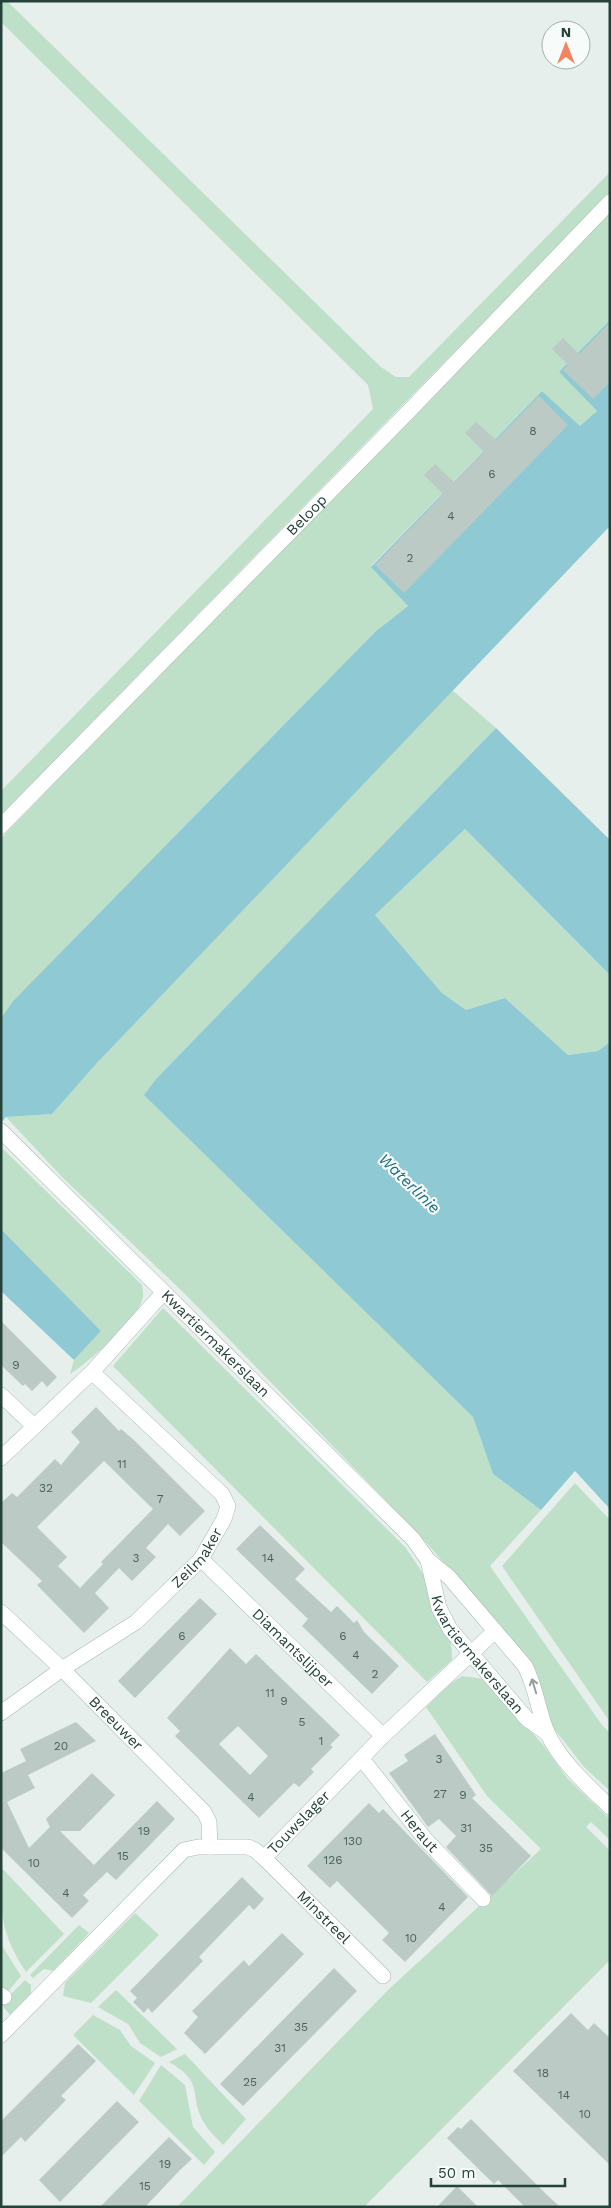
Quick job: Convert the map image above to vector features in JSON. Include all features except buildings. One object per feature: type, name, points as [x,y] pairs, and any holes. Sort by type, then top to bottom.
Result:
[{"type":"street","name":"Beloop","points":[[1,826],[409,411],[610,202]]},
{"type":"street","name":"Kwartiermakerslaan","points":[[1,1131],[413,1539],[428,1560],[449,1577],[525,1666],[532,1680],[547,1733],[574,1772],[610,1807]]},
{"type":"street","points":[[1,1458],[92,1372],[164,1293]]},
{"type":"street","name":"Zeilmaker","points":[[1,1712],[62,1669],[136,1622],[201,1559],[224,1519],[228,1506],[222,1494],[92,1372]]},
{"type":"street","points":[[1,1395],[34,1426]]},
{"type":"street","name":"Diamantslijper","points":[[201,1559],[383,1736]]},
{"type":"street","name":"Kwartiermakerslaan","points":[[428,1560],[439,1608],[450,1629],[528,1719],[547,1733]]},
{"type":"street","name":"Breeuwer","points":[[1,1612],[62,1669],[204,1812],[209,1822],[210,1847]]},
{"type":"street","name":"Touwslager","points":[[1,2035],[178,1855],[190,1848],[248,1847],[264,1858],[383,1736],[495,1631]]},
{"type":"street","name":"Heraut","points":[[362,1759],[426,1840],[483,1899]]},
{"type":"street","name":"Minstreel","points":[[264,1858],[383,1976]]},
{"type":"green space","points":[[1,1],[7,1],[381,367],[396,377],[409,377],[610,172],[610,193],[1,815],[1,791],[373,409],[368,385],[1,22]]},
{"type":"green space","points":[[610,213],[610,320],[559,372],[597,411],[581,427],[542,391],[371,566],[408,606],[376,631],[13,1001],[1,1018],[1,838]]},
{"type":"green space","points":[[452,690],[496,728],[157,1078],[145,1095],[473,1417],[493,1474],[541,1510],[490,1566],[602,1725],[610,1733],[610,1791],[584,1767],[552,1726],[533,1666],[424,1540],[184,1293],[63,1178],[6,1117],[52,1114],[97,1063]]},
{"type":"green space","points":[[465,829],[610,975],[610,1042],[598,1051],[568,1055],[505,998],[466,1010],[442,993],[375,915]]},
{"type":"green space","points":[[1,1147],[142,1285],[143,1298],[131,1318],[99,1351],[70,1374],[74,1360],[101,1331],[1,1229]]},
{"type":"green space","points":[[163,1308],[405,1547],[422,1572],[437,1600],[451,1645],[452,1660],[427,1682],[113,1366]]},
{"type":"green space","points":[[575,1483],[610,1520],[610,1722],[502,1566]]},
{"type":"green space","points":[[462,1676],[485,1679],[544,1746],[567,1778],[610,1819],[610,1840],[591,1822],[586,1827],[610,1851],[610,1960],[364,2207],[177,2207],[388,1990],[541,1849],[487,1796],[426,1707],[450,1684]]},
{"type":"green space","points":[[1,1867],[64,1934],[26,1972],[11,1945],[4,1922],[1,1898]]},
{"type":"green space","points":[[135,1913],[159,1935],[91,2003],[63,1996],[65,1983]]},
{"type":"green space","points":[[79,1925],[89,1933],[53,1971],[44,1969],[33,1978],[30,1975]]},
{"type":"green space","points":[[1,1944],[21,1976],[7,1993],[1,1987]]},
{"type":"green space","points":[[25,1980],[31,1985],[31,1994],[10,2015],[1,2004]]},
{"type":"green space","points":[[116,1990],[177,2049],[161,2057],[140,2043],[128,2024],[98,2007]]},
{"type":"green space","points":[[93,2015],[120,2030],[131,2046],[155,2063],[134,2095],[73,2035]]},
{"type":"green space","points":[[185,2054],[246,2119],[223,2145],[205,2124],[188,2077],[169,2062]]},
{"type":"green space","points":[[161,2065],[185,2085],[193,2127],[215,2152],[204,2165],[139,2101]]},
{"type":"water","points":[[610,320],[610,526],[97,1063],[52,1114],[6,1117],[1,1123],[1,1018],[13,1001],[376,631],[408,606],[371,567],[542,391],[580,426],[597,411],[559,372]]},
{"type":"water","name":"Waterlinie","points":[[496,728],[610,840],[610,975],[465,829],[375,915],[442,993],[466,1010],[505,998],[568,1055],[598,1051],[610,1042],[610,1509],[575,1471],[541,1510],[493,1474],[473,1417],[144,1095],[157,1078]]},
{"type":"water","points":[[1,1229],[101,1331],[74,1360],[1,1291]]}]
